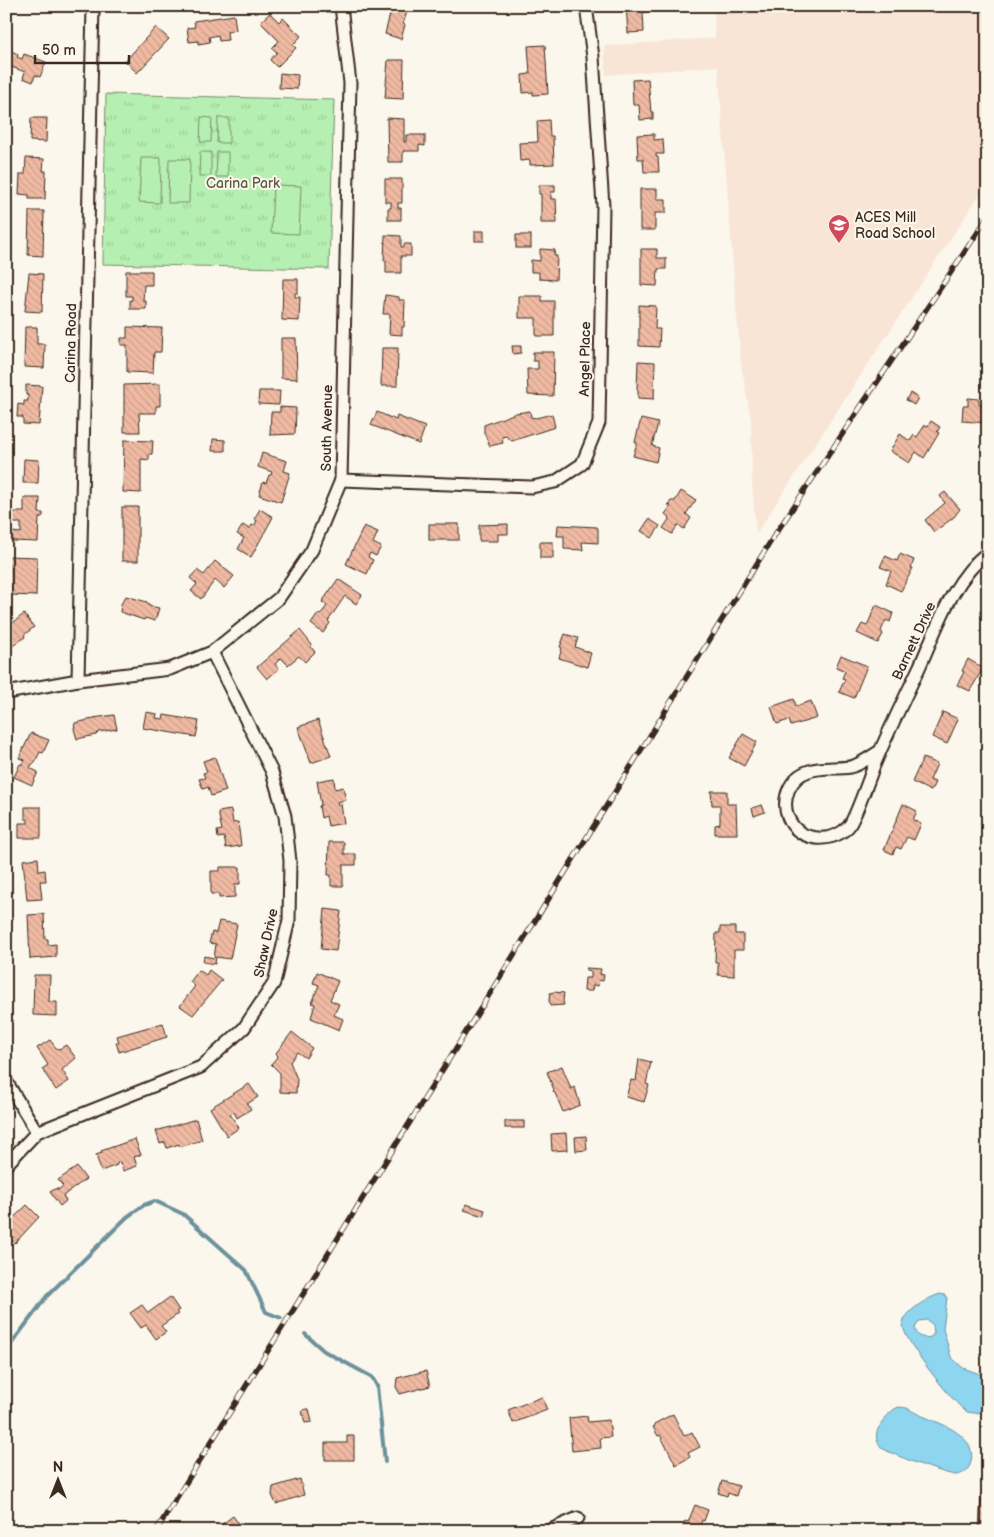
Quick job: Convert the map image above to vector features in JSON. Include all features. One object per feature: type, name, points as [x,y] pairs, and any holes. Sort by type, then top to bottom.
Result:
[{"type":"street","name":"Carina Road","points":[[78,680],[93,6]]},
{"type":"street","name":"South Avenue","points":[[6,693],[78,680],[170,669],[212,652],[279,598],[312,550],[341,480],[350,83],[341,6]]},
{"type":"street","name":"Angel Place","points":[[341,480],[532,487],[555,482],[582,464],[599,423],[603,206],[593,58],[586,6]]},
{"type":"street","name":"Barnett Drive","points":[[880,751],[853,766],[809,771],[797,777],[787,792],[785,807],[790,822],[800,833],[820,839],[836,835],[849,826],[880,751],[951,597],[968,572],[988,552]]},
{"type":"street","name":"Shaw Drive","points":[[6,1165],[38,1132],[201,1068],[244,1028],[274,983],[289,920],[290,861],[285,816],[272,772],[212,652]]},
{"type":"street","points":[[6,1081],[38,1132]]},
{"type":"street","points":[[548,1531],[578,1518]]},
{"type":"shaded area","name":"ACES Mill Road School","points":[[714,6],[988,6],[988,182],[756,534],[752,482],[751,420],[741,363],[718,66],[606,75],[604,46],[715,38]]},
{"type":"green space","name":"Carina Park","points":[[106,94],[334,100],[329,269],[103,264]]},
{"type":"green space","points":[[201,117],[212,118],[211,142],[200,142]]},
{"type":"green space","points":[[218,118],[229,118],[229,143],[217,143]]},
{"type":"green space","points":[[200,152],[211,152],[211,176],[199,176]]},
{"type":"green space","points":[[217,152],[228,152],[228,177],[216,177]]},
{"type":"green space","points":[[141,158],[161,158],[160,203],[139,202]]},
{"type":"green space","points":[[169,159],[190,159],[189,203],[168,203]]},
{"type":"green space","points":[[273,185],[301,186],[299,234],[271,233]]},
{"type":"water","points":[[940,1294],[945,1295],[947,1298],[943,1329],[951,1357],[963,1368],[980,1374],[986,1380],[981,1411],[978,1413],[972,1413],[963,1409],[938,1382],[905,1332],[903,1325],[907,1315],[917,1306]],"holes":[[[927,1320],[933,1325],[934,1333],[928,1338],[919,1335],[915,1328],[919,1321]]]},
{"type":"water","points":[[899,1407],[907,1408],[947,1426],[961,1436],[970,1447],[972,1457],[966,1471],[956,1475],[941,1471],[881,1447],[876,1436],[877,1431],[888,1415]]},
{"type":"building","points":[[392,6],[409,6],[403,24],[405,25],[401,39],[385,34]]},
{"type":"building","points":[[626,6],[643,6],[643,9],[647,9],[647,12],[643,12],[644,32],[628,33]]},
{"type":"building","points":[[270,13],[279,22],[283,18],[301,36],[293,45],[296,48],[277,67],[270,60],[277,52],[272,48],[279,41],[260,22]]},
{"type":"building","points":[[234,15],[236,30],[227,32],[228,40],[219,41],[218,35],[209,37],[210,42],[198,44],[198,41],[189,42],[187,28],[195,27],[194,21]]},
{"type":"building","points":[[156,27],[169,39],[137,73],[125,61]]},
{"type":"building","points":[[545,45],[548,94],[533,95],[533,92],[523,93],[522,75],[530,74],[528,46]]},
{"type":"building","points":[[11,51],[18,54],[17,57],[22,59],[24,54],[46,62],[40,77],[35,75],[33,82],[23,78],[25,72],[6,65]]},
{"type":"building","points":[[388,60],[404,60],[403,99],[385,98]]},
{"type":"building","points":[[280,73],[298,75],[297,89],[279,88]]},
{"type":"building","points":[[648,79],[653,119],[640,120],[639,105],[633,105],[632,80]]},
{"type":"building","points":[[31,118],[47,118],[46,142],[30,141]]},
{"type":"building","points":[[387,118],[404,119],[404,142],[406,142],[406,135],[425,135],[425,146],[419,145],[419,151],[403,151],[403,162],[388,162]]},
{"type":"building","points":[[549,120],[550,136],[553,136],[554,164],[530,165],[530,160],[520,161],[519,143],[538,142],[537,121]]},
{"type":"building","points":[[654,134],[654,140],[663,139],[664,154],[656,154],[659,172],[644,172],[643,159],[638,159],[637,135]]},
{"type":"building","points":[[26,158],[44,159],[43,171],[46,171],[45,199],[29,199],[29,195],[19,194],[20,174],[25,174]]},
{"type":"building","points":[[385,179],[402,179],[402,203],[398,203],[398,208],[401,208],[401,220],[388,220],[388,208],[391,208],[391,202],[385,202]]},
{"type":"building","points":[[539,185],[555,185],[555,192],[551,192],[551,199],[556,199],[557,223],[541,223],[541,194],[539,194]]},
{"type":"building","points":[[640,189],[657,189],[657,199],[666,199],[666,213],[655,213],[655,230],[640,230]]},
{"type":"building","points":[[29,211],[44,211],[43,256],[28,255]]},
{"type":"building","points":[[475,231],[484,231],[484,241],[475,241]]},
{"type":"building","points":[[385,235],[401,236],[401,247],[404,247],[404,244],[411,244],[411,256],[401,256],[401,273],[386,273],[386,261],[384,261]]},
{"type":"building","points":[[516,235],[531,235],[531,248],[516,248]]},
{"type":"building","points":[[540,249],[555,250],[554,256],[557,256],[556,280],[539,279],[539,272],[531,272],[531,260],[540,261]]},
{"type":"building","points":[[641,249],[657,249],[657,258],[666,258],[666,269],[658,269],[657,286],[641,285]]},
{"type":"building","points":[[126,271],[152,271],[152,285],[144,285],[143,301],[146,301],[146,309],[130,309],[132,296],[126,296]]},
{"type":"building","points":[[29,273],[43,274],[42,312],[25,311]]},
{"type":"building","points":[[283,279],[298,279],[298,293],[295,293],[295,297],[300,297],[299,321],[282,320]]},
{"type":"building","points":[[385,295],[405,300],[402,335],[389,334],[390,314],[383,314]]},
{"type":"building","points":[[519,296],[542,296],[542,301],[554,301],[554,336],[536,336],[536,318],[519,318]]},
{"type":"building","points":[[639,305],[656,306],[655,329],[660,329],[659,347],[639,346]]},
{"type":"building","points":[[25,327],[37,327],[37,344],[45,344],[44,368],[24,367]]},
{"type":"building","points":[[127,327],[162,328],[161,352],[154,352],[153,373],[127,372],[127,345],[121,345],[121,338],[127,338]]},
{"type":"building","points":[[281,338],[296,338],[297,379],[281,378]]},
{"type":"building","points":[[512,346],[521,346],[521,353],[513,354]]},
{"type":"building","points":[[382,348],[398,348],[397,386],[381,386]]},
{"type":"building","points":[[533,352],[554,352],[553,396],[528,395],[527,369],[538,369],[538,361],[533,361]]},
{"type":"building","points":[[638,361],[655,362],[654,399],[638,398]]},
{"type":"building","points":[[160,384],[160,406],[156,406],[156,413],[139,413],[140,432],[124,432],[124,385]]},
{"type":"building","points":[[26,385],[42,386],[39,425],[23,424],[23,417],[17,417],[18,404],[24,405],[24,401],[28,401]]},
{"type":"building","points":[[259,391],[280,391],[279,405],[258,404]]},
{"type":"building","points":[[910,393],[918,398],[914,405],[906,400]]},
{"type":"building","points":[[968,398],[979,399],[979,405],[988,406],[988,423],[962,421],[963,406],[968,406]]},
{"type":"building","points":[[280,407],[296,408],[295,434],[270,435],[271,412],[280,412]]},
{"type":"building","points":[[530,411],[531,417],[536,418],[552,414],[555,427],[512,441],[506,436],[502,437],[503,443],[490,446],[484,433],[484,425],[516,413]]},
{"type":"building","points":[[377,412],[396,420],[397,416],[425,427],[419,444],[371,425]]},
{"type":"building","points":[[641,419],[658,423],[652,446],[659,448],[656,462],[633,456]]},
{"type":"building","points":[[931,421],[940,427],[937,432],[939,433],[924,458],[916,452],[909,463],[890,451],[900,434],[910,441],[914,435],[917,437],[925,425],[928,426]]},
{"type":"building","points":[[213,439],[225,440],[225,451],[212,451]]},
{"type":"building","points":[[124,440],[153,441],[152,454],[149,454],[149,460],[141,459],[141,493],[123,492]]},
{"type":"building","points":[[262,453],[287,461],[284,471],[290,473],[281,502],[259,495],[263,482],[266,483],[272,472],[258,467]]},
{"type":"building","points":[[24,459],[39,460],[38,483],[23,483]]},
{"type":"building","points":[[681,491],[696,500],[686,514],[691,518],[684,529],[678,525],[672,534],[663,528],[670,518],[665,514],[671,506],[668,505],[671,501],[675,501]]},
{"type":"building","points":[[945,492],[960,509],[954,517],[934,532],[925,520],[945,503],[940,496]]},
{"type":"building","points":[[24,498],[40,498],[39,513],[43,513],[43,516],[39,518],[38,542],[12,541],[12,532],[21,533],[21,523],[12,523],[13,512],[24,512]]},
{"type":"building","points":[[122,507],[138,507],[138,561],[122,561]]},
{"type":"building","points":[[260,509],[273,517],[251,557],[238,549],[244,538],[237,534],[243,525],[249,529],[252,525],[254,526],[257,521],[254,519]]},
{"type":"building","points":[[649,519],[660,526],[652,538],[641,531]]},
{"type":"building","points":[[429,524],[459,524],[459,540],[429,540]]},
{"type":"building","points":[[508,524],[508,534],[498,534],[498,541],[479,541],[479,525]]},
{"type":"building","points":[[558,525],[597,527],[598,543],[582,542],[583,550],[564,549],[564,536],[557,536]]},
{"type":"building","points":[[364,526],[378,532],[373,543],[381,547],[376,556],[370,553],[368,557],[373,560],[367,574],[346,564]]},
{"type":"building","points":[[540,542],[553,542],[553,558],[540,558]]},
{"type":"building","points":[[900,554],[914,560],[911,568],[913,568],[901,591],[886,584],[891,571],[880,567],[885,556],[897,561]]},
{"type":"building","points":[[7,556],[37,557],[36,596],[9,595],[10,565],[6,565]]},
{"type":"building","points":[[215,561],[234,576],[224,588],[215,580],[201,599],[191,591],[197,584],[190,578],[197,570],[204,575]]},
{"type":"building","points":[[338,579],[362,595],[356,604],[345,596],[328,621],[330,623],[323,633],[311,624],[327,606],[322,602]]},
{"type":"building","points":[[126,596],[147,602],[149,606],[159,608],[155,621],[145,618],[144,620],[120,612],[121,604]]},
{"type":"building","points":[[876,605],[893,613],[890,622],[886,620],[881,631],[883,634],[878,643],[857,633],[862,624],[867,626]]},
{"type":"building","points":[[24,614],[34,627],[24,635],[25,637],[10,648],[6,643],[6,624],[9,622],[11,624]]},
{"type":"building","points":[[300,630],[315,652],[305,662],[299,656],[288,665],[281,658],[275,664],[279,669],[267,679],[257,667]]},
{"type":"building","points":[[565,634],[578,638],[575,647],[591,653],[587,667],[559,658],[562,648],[560,647]]},
{"type":"building","points":[[841,655],[867,666],[854,698],[839,692],[845,679],[842,678],[845,671],[836,667]]},
{"type":"building","points":[[968,659],[983,668],[970,691],[957,685]]},
{"type":"building","points":[[794,699],[796,706],[811,701],[817,718],[791,726],[789,720],[777,724],[771,707]]},
{"type":"building","points":[[146,712],[157,714],[156,718],[163,719],[164,715],[199,721],[196,737],[143,728]]},
{"type":"building","points":[[943,712],[958,719],[947,744],[932,737]]},
{"type":"building","points":[[114,715],[117,729],[77,739],[74,729],[75,723]]},
{"type":"building","points":[[318,720],[331,756],[311,763],[298,727]]},
{"type":"building","points":[[31,733],[49,740],[43,753],[40,752],[30,768],[38,772],[32,785],[14,777],[20,764],[23,764],[25,760],[19,758]]},
{"type":"building","points":[[743,734],[757,742],[744,766],[729,758]]},
{"type":"building","points":[[215,757],[226,791],[211,796],[208,787],[203,789],[199,779],[205,778],[203,773],[207,772],[203,761]]},
{"type":"building","points":[[923,758],[937,764],[930,780],[935,782],[931,791],[912,782]]},
{"type":"building","points":[[334,778],[335,789],[343,787],[346,800],[337,802],[338,805],[341,804],[344,823],[328,826],[326,816],[321,818],[317,781]]},
{"type":"building","points":[[711,791],[727,791],[727,804],[736,804],[737,834],[715,834],[715,825],[720,824],[720,805],[712,805]]},
{"type":"building","points":[[903,804],[917,811],[913,820],[921,824],[914,840],[907,837],[901,849],[896,847],[893,854],[884,850]]},
{"type":"building","points":[[762,805],[765,812],[754,816],[752,808]]},
{"type":"building","points":[[25,807],[41,807],[41,838],[19,838],[19,823],[28,823],[28,819],[25,819]]},
{"type":"building","points":[[231,810],[233,823],[238,822],[241,846],[226,848],[224,837],[218,838],[217,831],[222,830],[218,812]]},
{"type":"building","points":[[329,842],[344,842],[344,854],[356,854],[356,865],[343,865],[343,886],[331,886],[331,875],[328,875]]},
{"type":"building","points":[[38,858],[39,871],[45,870],[46,881],[40,881],[42,899],[27,900],[23,860]]},
{"type":"building","points":[[220,867],[240,867],[240,884],[235,884],[235,897],[219,898],[219,894],[211,894],[211,871],[220,871]]},
{"type":"building","points":[[325,909],[341,911],[336,951],[321,949]]},
{"type":"building","points":[[44,914],[45,939],[48,939],[48,945],[56,944],[56,957],[30,959],[28,915]]},
{"type":"building","points":[[219,921],[237,924],[230,959],[216,957],[215,964],[203,962],[204,956],[214,958],[216,944],[209,943],[212,932],[216,933]]},
{"type":"building","points":[[720,927],[735,927],[735,934],[743,934],[743,950],[734,950],[734,976],[718,975],[718,962],[715,962],[716,933],[720,933]]},
{"type":"building","points":[[586,968],[601,969],[600,974],[604,975],[603,981],[599,980],[598,986],[593,985],[592,991],[584,991],[585,978],[591,978],[591,971],[586,970]]},
{"type":"building","points":[[199,970],[206,975],[209,970],[222,980],[193,1015],[180,1006],[195,986],[190,982]]},
{"type":"building","points":[[317,972],[338,981],[330,1000],[339,1004],[334,1015],[343,1019],[339,1030],[311,1018],[315,1004],[312,1003],[319,985],[313,983]]},
{"type":"building","points":[[34,975],[50,975],[49,1002],[57,1002],[57,1016],[33,1015]]},
{"type":"building","points":[[550,993],[564,993],[564,1005],[550,1006]]},
{"type":"building","points":[[163,1023],[167,1037],[119,1052],[116,1042],[119,1042],[117,1036]]},
{"type":"building","points":[[292,1032],[312,1048],[306,1058],[297,1052],[290,1062],[297,1079],[296,1093],[280,1092],[280,1073],[271,1064],[278,1056],[276,1053]]},
{"type":"building","points":[[50,1040],[59,1049],[66,1045],[76,1058],[62,1070],[69,1081],[56,1090],[42,1069],[48,1065],[37,1048]]},
{"type":"building","points":[[639,1059],[651,1062],[646,1084],[649,1085],[644,1102],[626,1097],[631,1080],[636,1081]]},
{"type":"building","points":[[562,1066],[571,1089],[575,1087],[580,1105],[563,1112],[553,1092],[554,1090],[547,1072]]},
{"type":"building","points":[[249,1084],[258,1097],[247,1104],[251,1109],[237,1118],[234,1112],[230,1114],[239,1128],[227,1136],[210,1108]]},
{"type":"building","points":[[196,1119],[202,1140],[180,1147],[179,1144],[167,1148],[165,1142],[160,1144],[156,1131]]},
{"type":"building","points":[[505,1121],[524,1121],[524,1128],[505,1128]]},
{"type":"building","points":[[566,1133],[567,1150],[552,1151],[551,1134]]},
{"type":"building","points":[[586,1136],[587,1150],[576,1151],[575,1137]]},
{"type":"building","points":[[135,1139],[141,1155],[134,1157],[137,1166],[123,1171],[120,1162],[101,1171],[96,1155],[102,1153],[101,1151]]},
{"type":"building","points":[[77,1167],[86,1179],[63,1196],[66,1201],[60,1206],[50,1192],[57,1188],[58,1190],[63,1186],[58,1180]]},
{"type":"building","points":[[466,1204],[485,1210],[483,1216],[464,1210]]},
{"type":"building","points":[[27,1205],[39,1217],[15,1243],[6,1234],[6,1225]]},
{"type":"building","points":[[170,1297],[179,1310],[176,1312],[178,1314],[161,1326],[166,1332],[156,1339],[146,1325],[141,1328],[130,1313],[142,1305],[148,1313]]},
{"type":"building","points":[[426,1371],[430,1386],[400,1394],[396,1387],[397,1378]]},
{"type":"building","points":[[542,1397],[547,1410],[513,1423],[508,1410]]},
{"type":"building","points":[[309,1409],[312,1422],[305,1423],[302,1411]]},
{"type":"building","points":[[673,1414],[684,1436],[692,1432],[700,1447],[688,1453],[690,1457],[676,1465],[660,1435],[658,1436],[653,1427],[655,1426],[654,1424]]},
{"type":"building","points":[[587,1416],[588,1422],[609,1420],[611,1437],[600,1438],[601,1448],[572,1451],[569,1418]]},
{"type":"building","points":[[347,1436],[354,1436],[354,1460],[325,1460],[325,1443],[347,1443]]},
{"type":"building","points":[[300,1479],[304,1495],[276,1504],[272,1495],[273,1487]]},
{"type":"building","points":[[722,1481],[739,1486],[736,1496],[728,1493],[727,1496],[718,1493]]},
{"type":"building","points":[[981,1494],[988,1494],[988,1531],[979,1531]]},
{"type":"building","points":[[695,1505],[708,1510],[704,1521],[702,1520],[698,1531],[681,1531],[685,1521],[688,1522]]},
{"type":"building","points":[[233,1516],[243,1530],[213,1531]]},
{"type":"waterway","points":[[6,1351],[47,1296],[127,1217],[144,1205],[155,1201],[183,1214],[246,1270],[266,1312],[281,1318]]},
{"type":"waterway","points":[[305,1334],[324,1351],[372,1377],[377,1386],[385,1462]]},
{"type":"railway","points":[[156,1531],[774,536],[988,217]]},
{"type":"place","name":"ACES Mill Road School","points":[[839,244]]}]
